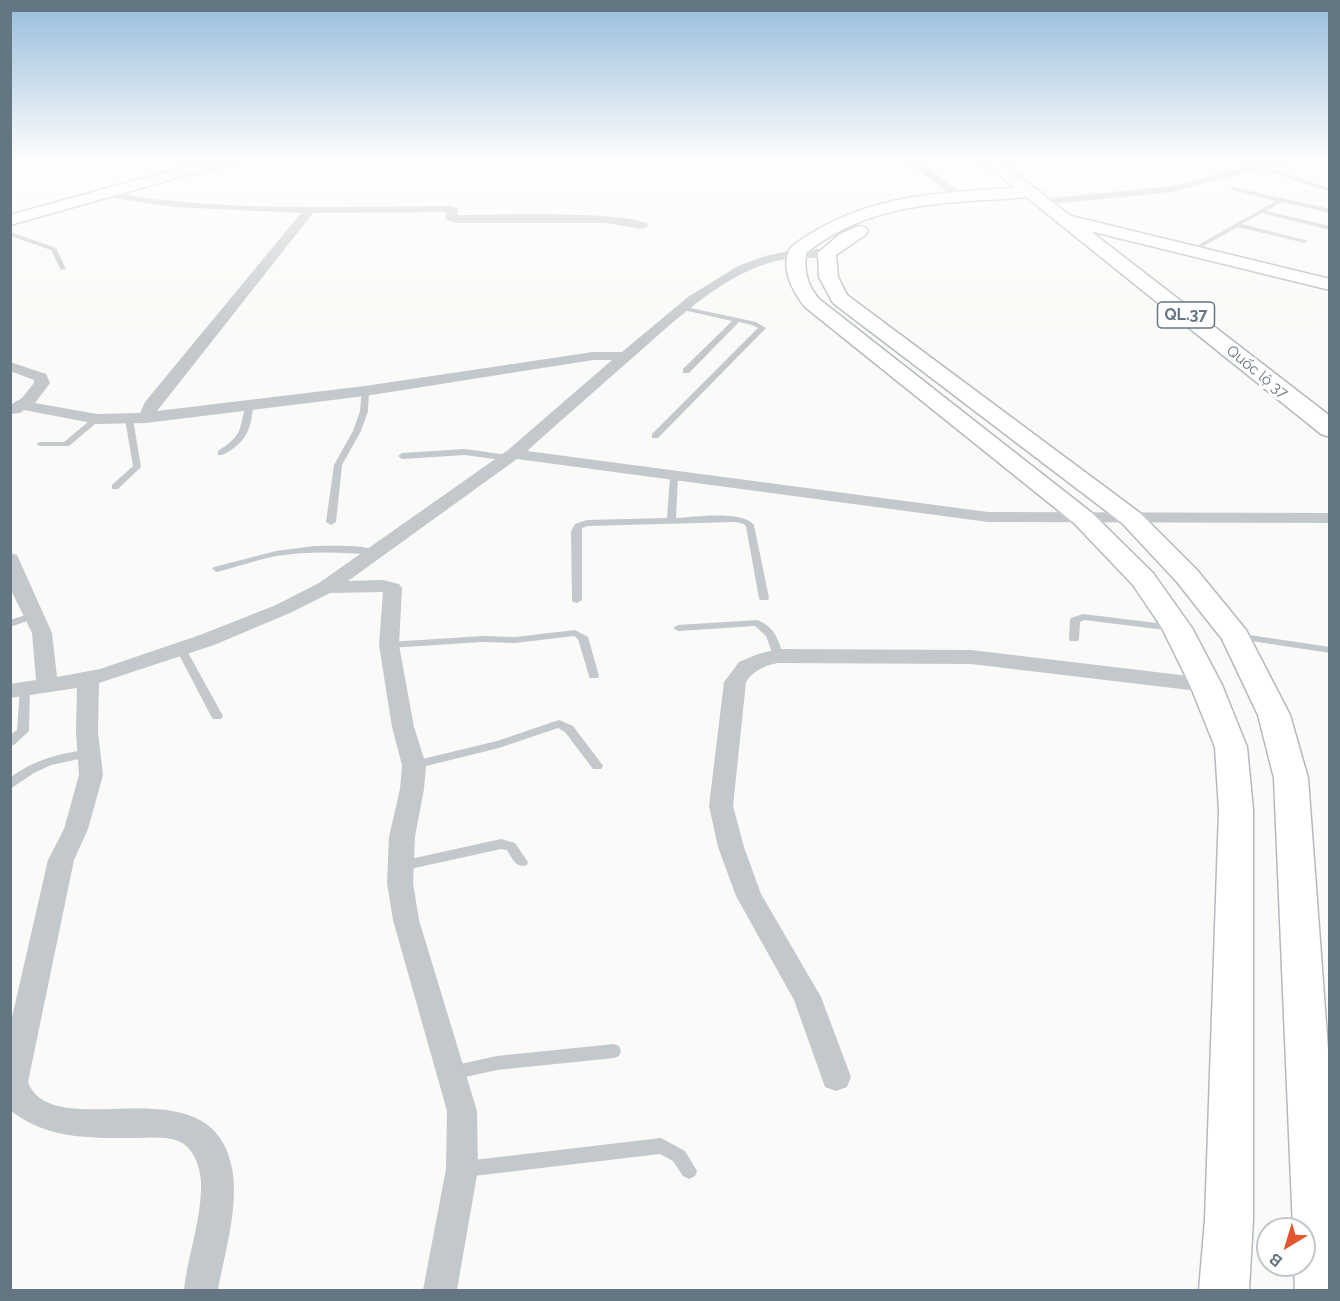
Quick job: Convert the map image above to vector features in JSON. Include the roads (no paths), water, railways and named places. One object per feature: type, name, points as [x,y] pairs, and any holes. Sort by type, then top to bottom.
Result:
[{"type":"highway","name":"Quốc lộ 37","points":[[1067,220],[1329,429]]},
{"type":"main road","points":[[845,220],[811,239],[814,252],[825,267],[831,288],[840,299],[1131,518],[1187,576],[1236,636],[1274,715],[1291,778],[1320,1290]]},
{"type":"main road","points":[[891,220],[864,229],[814,252],[797,278],[801,291],[812,303],[1083,518],[1143,579],[1177,628],[1206,685],[1231,747],[1236,810],[1229,1208],[1224,1290]]},
{"type":"main road","points":[[1067,220],[1329,285]]},
{"type":"street","points":[[146,418],[151,405],[302,220]]},
{"type":"street","points":[[614,220],[643,225]]},
{"type":"street","points":[[18,690],[88,679],[181,649],[283,609],[326,587],[511,456],[681,308],[714,285],[758,261],[814,252]]},
{"type":"street","points":[[16,408],[97,419],[146,418],[364,391],[593,356],[626,356]]},
{"type":"street","points":[[10,366],[40,377],[42,383],[33,396],[16,408]]},
{"type":"street","points":[[511,456],[988,517],[1329,518]]},
{"type":"street","points":[[12,573],[42,633],[45,645],[47,685]]},
{"type":"street","points":[[326,587],[392,588],[389,645],[401,717],[414,765],[412,789],[402,837],[400,883],[406,920],[462,1111],[462,1169],[440,1290]]},
{"type":"street","points":[[836,1077],[807,997],[749,896],[730,847],[720,806],[735,682],[738,674],[766,657],[778,656],[971,657],[1206,685]]},
{"type":"street","points":[[88,679],[87,732],[91,775],[76,829],[61,860],[13,1082],[19,1098],[33,1109],[52,1118],[72,1122],[180,1126],[198,1138],[208,1150],[216,1167],[217,1195],[201,1290]]},
{"type":"lane","points":[[1191,251],[1247,220]]},
{"type":"lane","points":[[1294,220],[1329,228]]},
{"type":"lane","points":[[1238,225],[1305,241]]},
{"type":"lane","points":[[10,234],[54,249],[63,269]]},
{"type":"lane","points":[[655,436],[762,328],[754,322],[681,308]]},
{"type":"lane","points":[[686,371],[738,319]]},
{"type":"lane","points":[[331,522],[338,465],[357,431],[364,411],[364,391]]},
{"type":"lane","points":[[221,453],[236,444],[246,433],[249,406]]},
{"type":"lane","points":[[40,444],[66,444],[97,419]]},
{"type":"lane","points":[[115,487],[137,467],[129,419]]},
{"type":"lane","points":[[402,456],[465,452],[511,456]]},
{"type":"lane","points":[[670,520],[674,477]]},
{"type":"lane","points":[[577,600],[576,531],[578,526],[587,523],[737,519],[747,522],[751,527],[764,598]]},
{"type":"lane","points":[[217,569],[252,557],[316,548],[375,552]]},
{"type":"lane","points":[[10,624],[32,616]]},
{"type":"lane","points":[[1074,639],[1075,620],[1083,617],[1177,628]]},
{"type":"lane","points":[[678,628],[757,623],[771,633],[778,656]]},
{"type":"lane","points":[[389,645],[483,639],[515,640],[575,633],[583,637],[594,676]]},
{"type":"lane","points":[[1236,636],[1329,650]]},
{"type":"lane","points":[[181,649],[218,716]]},
{"type":"lane","points":[[10,742],[23,731],[18,690]]},
{"type":"lane","points":[[414,765],[499,744],[559,724],[569,729],[597,766]]},
{"type":"lane","points":[[10,785],[31,767],[45,761],[89,753]]},
{"type":"lane","points":[[401,866],[501,844],[511,846],[522,862]]},
{"type":"lane","points":[[451,1073],[496,1063],[614,1050]]},
{"type":"lane","points":[[462,1169],[661,1146],[679,1156],[689,1171]]}]
